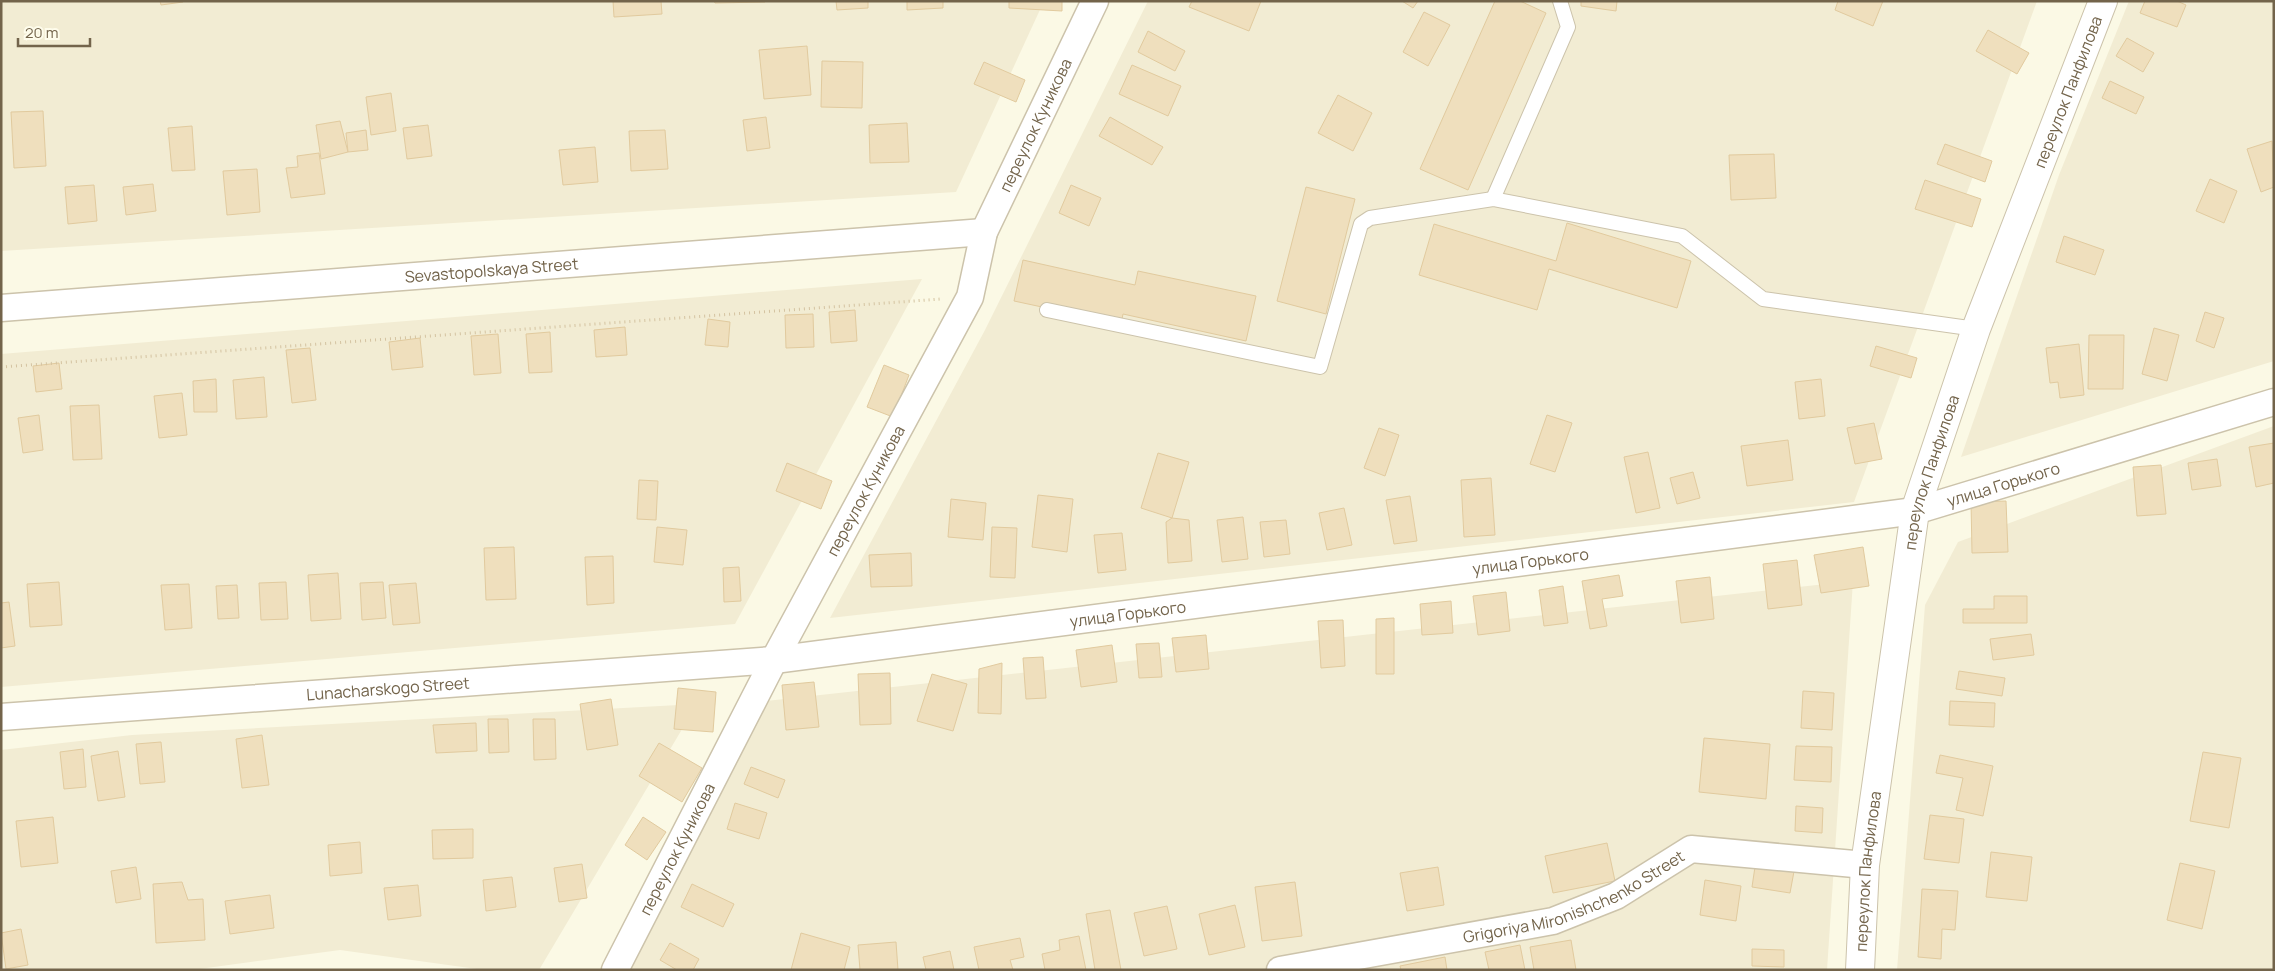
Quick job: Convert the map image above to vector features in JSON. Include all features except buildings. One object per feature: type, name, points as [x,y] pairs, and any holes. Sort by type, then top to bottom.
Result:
[{"type":"street","name":"переулок Куникова","points":[[614,970],[774,660],[970,297],[984,232],[1095,1]]},
{"type":"street","name":"переулок Панфилова","points":[[1860,970],[1865,865],[1915,511],[1976,329],[2104,1]]},
{"type":"street","name":"Sevastopolskaya Street","points":[[1,308],[984,232]]},
{"type":"street","name":"улица Горького","points":[[774,660],[1915,511],[2274,402]]},
{"type":"street","name":"Lunacharskogo Street","points":[[1,717],[774,660]]},
{"type":"street","name":"Grigoriya Mironishchenko Street","points":[[1280,970],[1552,921],[1616,896],[1691,849],[1865,865]]},
{"type":"lane","points":[[1493,200],[1568,26],[1560,1]]},
{"type":"lane","points":[[1047,310],[1320,367],[1361,224],[1370,218],[1493,200],[1682,236],[1763,299],[1976,329]]},
{"type":"path","points":[[1,366],[970,297]]},
{"type":"shaded area","points":[[1,1],[1044,1],[956,192],[1,251]]},
{"type":"shaded area","points":[[1148,1],[2037,1],[1854,502],[830,618],[985,330]]},
{"type":"shaded area","points":[[2129,1],[2274,1],[2274,361],[1961,457],[2059,175]]},
{"type":"shaded area","points":[[922,279],[735,624],[1,687],[1,354]]},
{"type":"shaded area","points":[[2274,426],[2274,970],[1897,970],[1925,605],[1958,542]]},
{"type":"shaded area","points":[[1853,581],[1827,970],[616,970],[766,701]]},
{"type":"shaded area","points":[[697,704],[539,970],[484,970],[340,950],[192,970],[1,970],[1,750],[132,735]]}]
